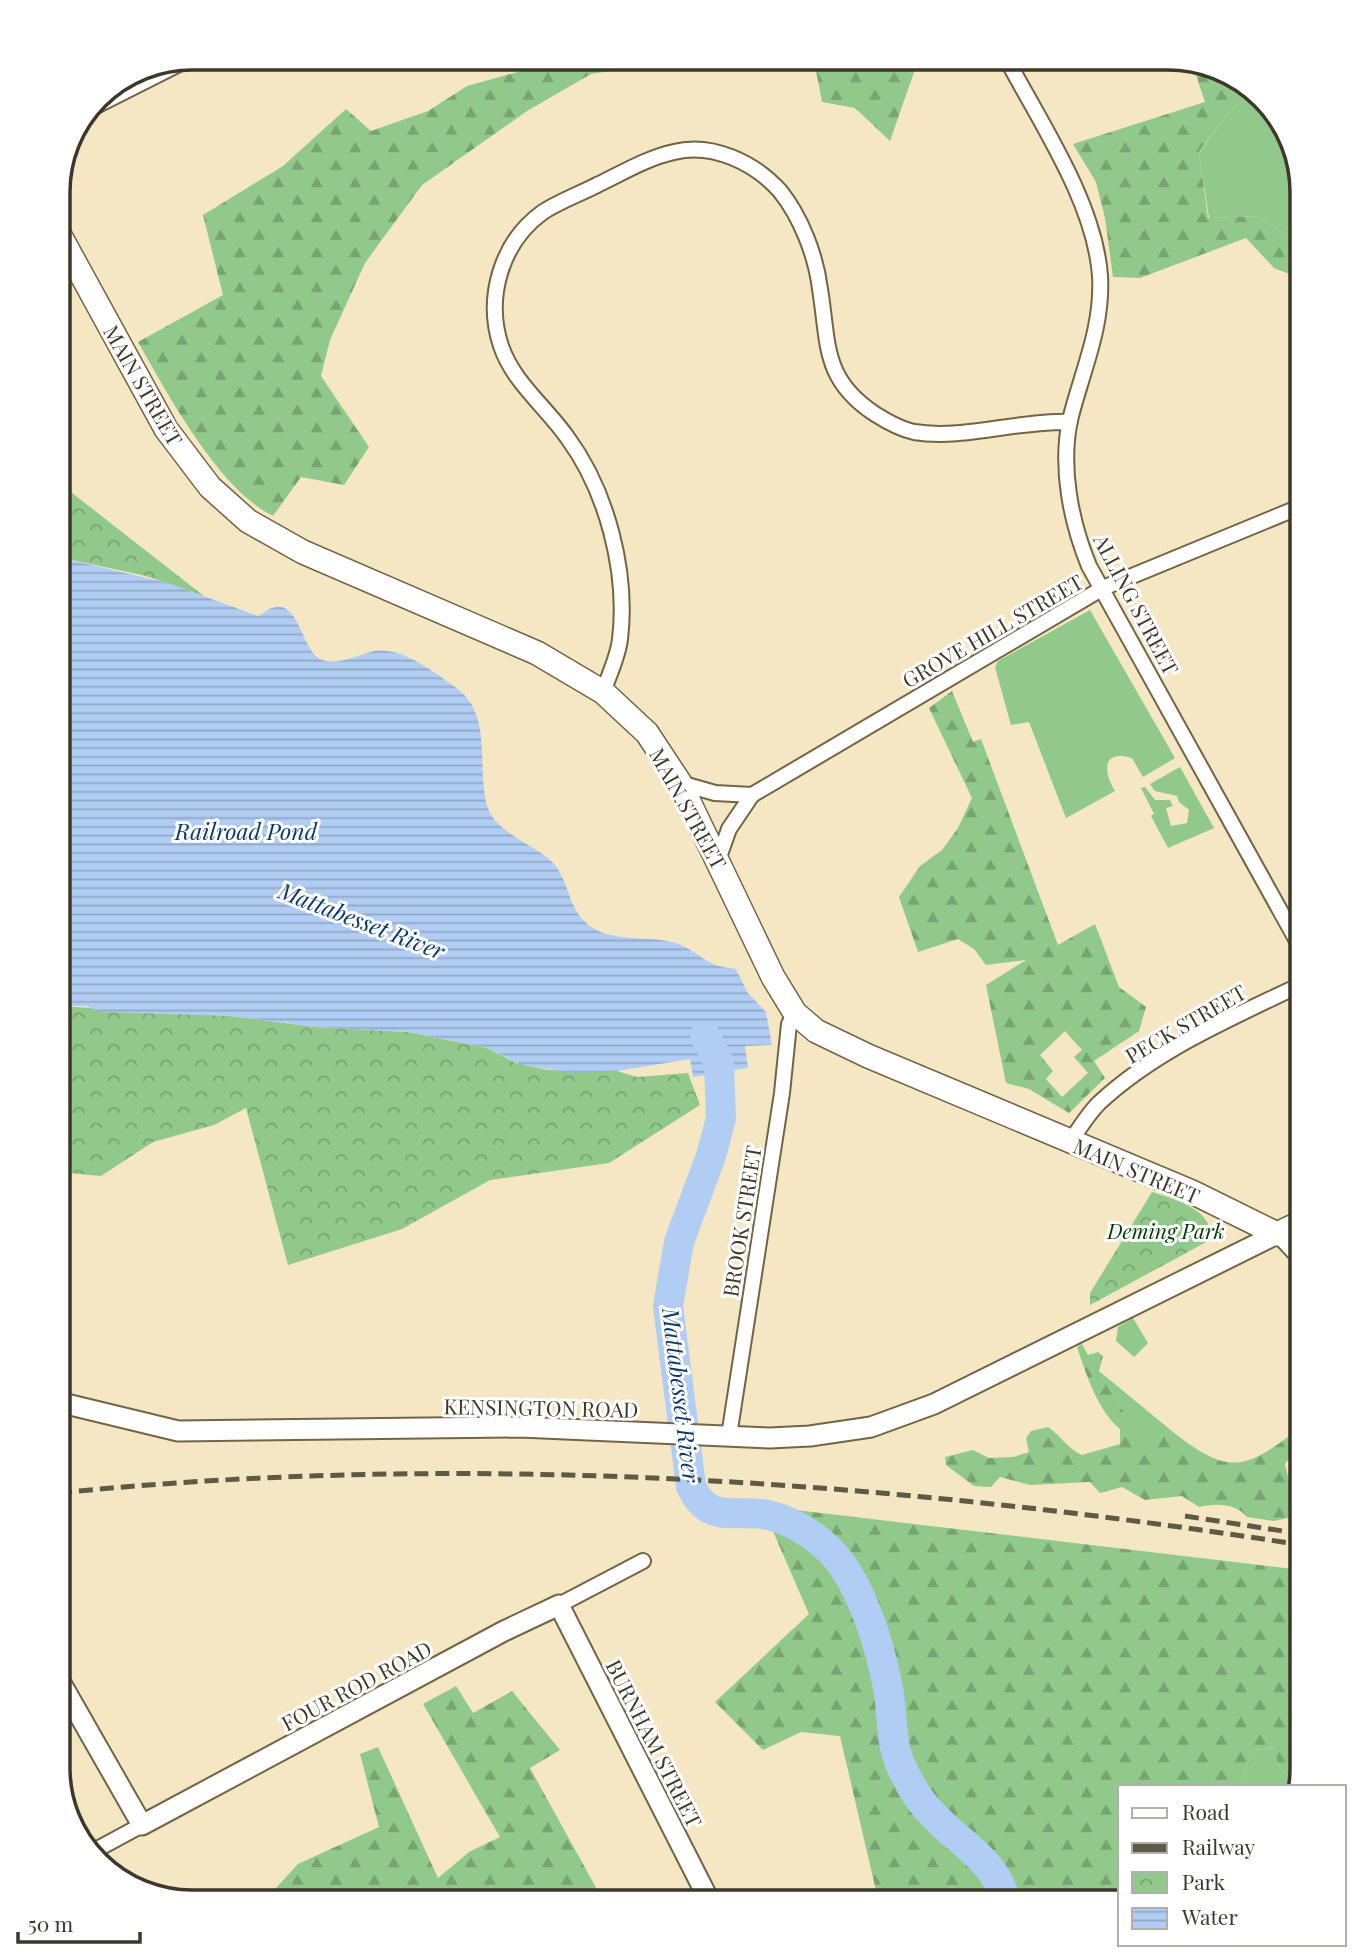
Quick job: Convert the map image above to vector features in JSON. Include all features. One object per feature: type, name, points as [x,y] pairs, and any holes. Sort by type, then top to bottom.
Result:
[{"type":"main road","name":"MAIN STREET","points":[[70,254],[166,429],[210,487],[248,521],[303,552],[537,653],[603,692],[647,733],[680,783],[773,977],[795,1013],[816,1031],[868,1056],[1192,1192],[1277,1234]]},
{"type":"main road","points":[[1277,1234],[1290,1228]]},
{"type":"street","name":"ALLING STREET","points":[[1012,70],[1081,201],[1096,247],[1100,308],[1095,341],[1070,422],[1070,498],[1077,535],[1103,589],[1290,928]]},
{"type":"street","points":[[121,94],[156,76]]},
{"type":"street","points":[[603,692],[620,642],[621,608],[609,529],[585,467],[567,437],[519,378],[502,349],[495,319],[495,291],[505,259],[521,235],[543,212],[656,156],[682,150],[709,151],[737,159],[765,175],[783,195],[800,225],[814,259],[825,337],[835,371],[852,399],[887,422],[912,432],[942,433],[1045,421],[1070,422]]},
{"type":"street","name":"GROVE HILL STREET","points":[[718,859],[729,829],[752,795],[1103,589],[1290,511]]},
{"type":"street","points":[[680,783],[715,793],[752,795]]},
{"type":"street","name":"PECK STREET","points":[[1070,1142],[1097,1105],[1142,1068],[1203,1032],[1290,990]]},
{"type":"street","name":"BROOK STREET","points":[[729,1436],[782,1093],[789,1024],[795,1013]]},
{"type":"street","name":"KENSINGTON ROAD","points":[[70,1405],[178,1431],[520,1427],[729,1436],[791,1437],[830,1434],[872,1427],[906,1416],[1277,1234]]},
{"type":"street","name":"MAIN STREET","points":[[1277,1234],[1290,1238]]},
{"type":"street","name":"MAIN STREET","points":[[1277,1234],[1290,1248]]},
{"type":"street","name":"FOUR ROD ROAD","points":[[100,1848],[504,1631],[643,1561]]},
{"type":"street","name":"BURNHAM STREET","points":[[559,1605],[704,1890]]},
{"type":"street","points":[[70,1699],[142,1825]]},
{"type":"green space","points":[[525,70],[618,70],[591,74],[527,111],[422,185],[365,263],[330,340],[321,376],[369,447],[344,485],[301,477],[273,516],[253,503],[214,463],[179,413],[138,342],[223,295],[203,215],[283,166],[346,109],[371,131],[428,111],[467,86]]},
{"type":"green space","points":[[915,70],[890,141],[855,108],[822,102],[816,71]]},
{"type":"green space","points":[[1195,73],[1215,79],[1245,98],[1221,122],[1199,152],[1208,218],[1258,216],[1290,238],[1290,274],[1274,268],[1246,238],[1140,278],[1113,277],[1105,218],[1096,182],[1073,144],[1205,102]]},
{"type":"green space","points":[[1245,98],[1274,131],[1286,160],[1289,176],[1290,238],[1258,216],[1209,218],[1199,153],[1221,122]]},
{"type":"green space","points":[[70,491],[204,596],[146,576],[70,560]]},
{"type":"green space","points":[[1090,610],[1175,758],[1143,777],[1132,758],[1122,756],[1110,759],[1108,776],[1115,791],[1066,818],[1029,722],[1011,725],[995,667],[998,661]]},
{"type":"green space","points":[[952,691],[973,742],[981,739],[1058,945],[1095,924],[1119,987],[1146,1007],[1139,1031],[1094,1061],[1105,1078],[1069,1113],[1029,1089],[1006,1083],[986,985],[1026,960],[986,965],[974,949],[958,939],[918,952],[899,897],[920,866],[942,850],[958,828],[972,798],[929,708]],"holes":[[[1065,1031],[1082,1050],[1074,1057],[1088,1073],[1062,1097],[1046,1079],[1053,1071],[1040,1055]]]},
{"type":"green space","points":[[1180,767],[1214,828],[1168,848],[1151,816],[1154,814],[1141,788],[1145,787],[1155,800],[1170,800],[1173,806],[1166,808],[1171,826],[1187,823],[1189,810],[1179,802],[1177,796],[1155,791],[1150,784]]},
{"type":"green space","points":[[70,1007],[230,1016],[315,1027],[408,1032],[487,1048],[516,1063],[548,1070],[617,1071],[637,1077],[688,1073],[700,1105],[609,1163],[490,1180],[402,1229],[288,1265],[246,1108],[214,1125],[153,1142],[101,1176],[70,1173]]},
{"type":"green space","name":"Deming Park","points":[[1152,1192],[1182,1203],[1200,1214],[1207,1221],[1210,1240],[1090,1305],[1090,1293]]},
{"type":"green space","points":[[1133,1318],[1148,1343],[1134,1357],[1116,1341],[1118,1327]]},
{"type":"green space","points":[[1082,1344],[1088,1355],[1098,1352],[1103,1356],[1099,1371],[1140,1439],[1173,1432],[1208,1456],[1236,1462],[1263,1454],[1290,1435],[1290,1457],[1285,1464],[1290,1478],[1290,1518],[1274,1521],[1247,1517],[1237,1509],[1225,1505],[1199,1507],[1182,1496],[1145,1500],[1122,1487],[1100,1493],[1090,1482],[1030,1485],[1000,1477],[991,1487],[974,1486],[946,1465],[945,1457],[973,1450],[989,1458],[1013,1457],[1029,1452],[1026,1438],[1031,1431],[1048,1427],[1082,1455],[1120,1444],[1120,1429],[1099,1402],[1077,1347]]},
{"type":"green space","points":[[1099,1371],[1173,1432],[1140,1440]]},
{"type":"green space","points":[[762,1506],[1290,1569],[1289,1776],[1279,1768],[1274,1748],[1252,1750],[1241,1785],[1118,1785],[1118,1890],[876,1890],[840,1736],[801,1732],[763,1750],[715,1702],[809,1614]]},
{"type":"green space","points":[[456,1686],[473,1713],[512,1691],[560,1750],[530,1768],[597,1890],[274,1890],[298,1864],[379,1827],[360,1754],[378,1747],[438,1878],[469,1852],[500,1837],[423,1704]]},
{"type":"green space","points":[[1275,1748],[1279,1768],[1289,1776],[1289,1785],[1241,1785],[1252,1750]]},
{"type":"water","name":"Railroad Pond","points":[[70,560],[168,583],[258,616],[272,608],[281,607],[295,618],[309,647],[322,660],[342,661],[374,651],[385,651],[406,656],[437,674],[467,698],[475,711],[482,741],[484,790],[491,814],[505,830],[556,866],[583,920],[593,928],[616,936],[679,944],[715,965],[736,969],[747,992],[766,1012],[772,1045],[745,1046],[748,1068],[693,1077],[690,1059],[617,1071],[573,1073],[522,1065],[487,1048],[408,1032],[315,1027],[230,1016],[100,1012],[86,1006],[70,1006]]},
{"type":"waterway","name":"Mattabesset River","points":[[705,1036],[719,1063],[721,1118],[711,1156],[679,1242],[668,1306],[691,1486],[698,1498],[715,1511],[756,1513],[783,1520],[811,1535],[836,1558],[858,1592],[880,1652],[888,1688],[895,1747],[904,1773],[928,1810],[985,1863],[1002,1890]]},
{"type":"railway","points":[[70,1492],[214,1481],[370,1474],[526,1474],[682,1479],[837,1489],[993,1504],[1290,1543]]},
{"type":"railway","points":[[1185,1516],[1290,1532]]}]
